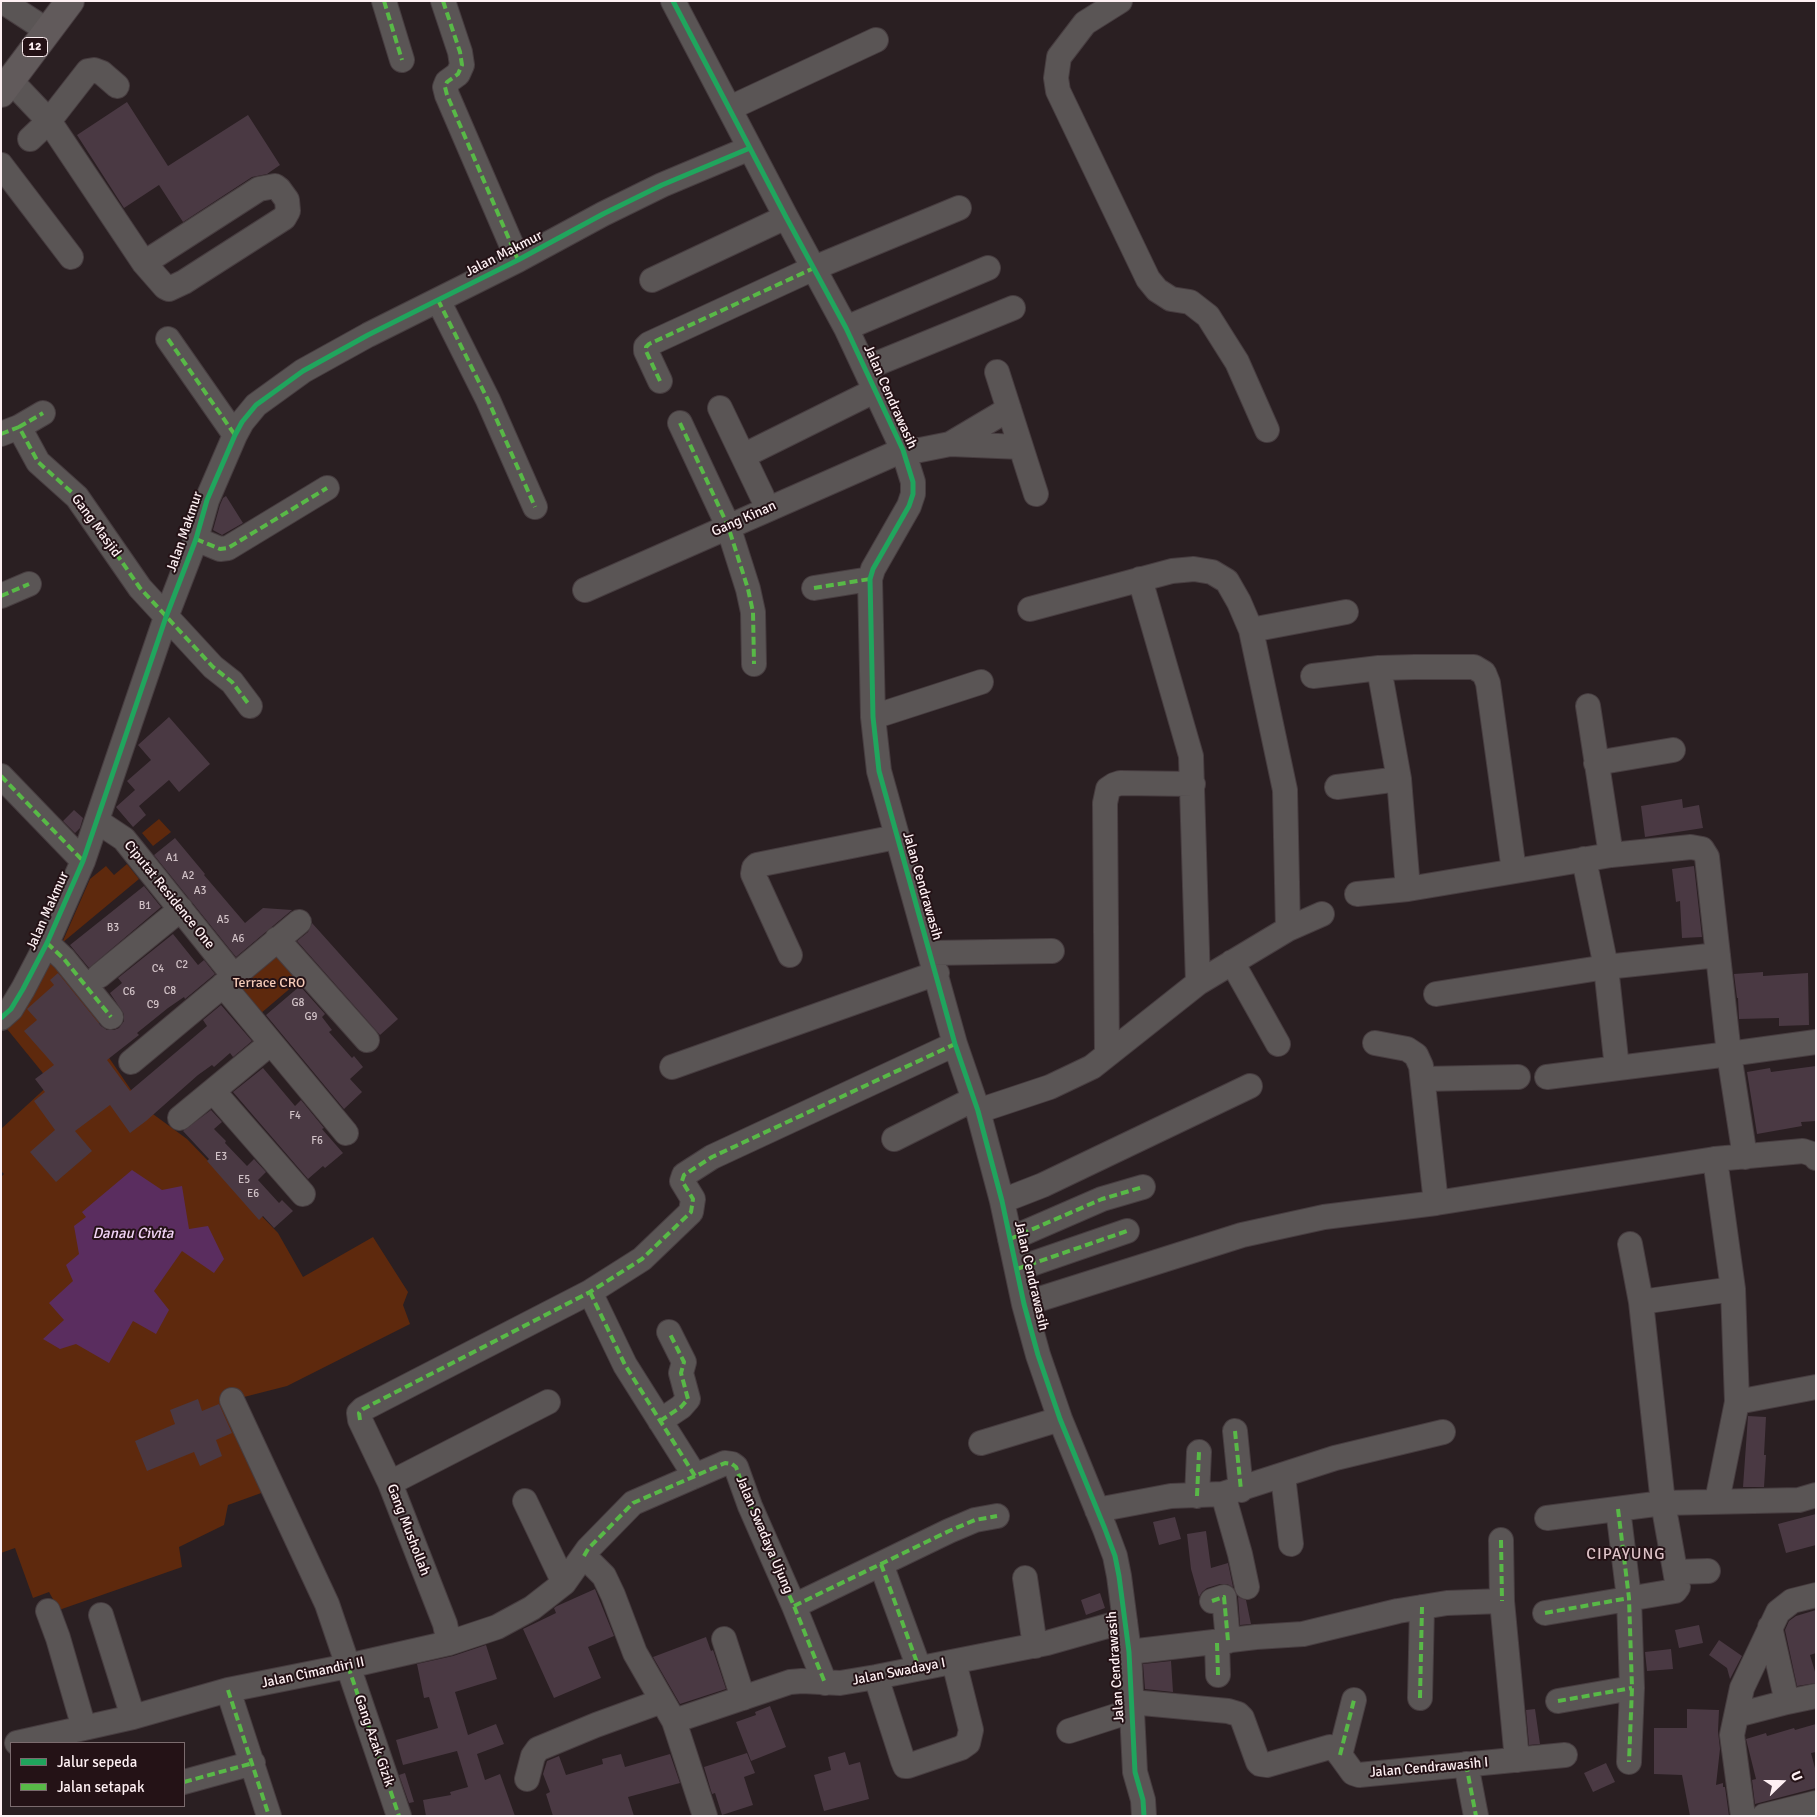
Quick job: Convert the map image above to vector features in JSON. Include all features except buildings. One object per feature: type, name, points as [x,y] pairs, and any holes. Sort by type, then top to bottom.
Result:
[{"type":"highway","name":"12","points":[[6,87],[70,1]]},
{"type":"street","points":[[384,1],[402,60]]},
{"type":"street","points":[[443,1],[460,52],[462,65],[458,74],[445,87],[447,95],[518,260]]},
{"type":"street","name":"Jalan Cendrawasih","points":[[673,1],[866,368],[903,450],[913,482],[913,494],[908,506],[873,569],[870,579],[873,717],[879,772],[896,837],[934,963],[955,1044],[976,1105],[1002,1201],[1024,1304],[1038,1355],[1060,1419],[1115,1556],[1129,1652],[1134,1772],[1142,1800],[1144,1816]]},
{"type":"street","points":[[1120,1],[1085,23],[1059,57],[1056,78],[1058,91],[1148,279],[1157,290],[1171,299],[1190,302],[1208,316],[1237,362],[1267,430]]},
{"type":"street","points":[[10,3],[48,31]]},
{"type":"street","points":[[730,108],[876,40]]},
{"type":"street","points":[[30,139],[49,121],[88,70],[102,73],[117,86]]},
{"type":"street","points":[[6,87],[49,121],[144,263],[164,287],[169,289],[184,282],[284,218],[288,211],[287,200],[275,186],[259,189],[144,263]]},
{"type":"street","name":"Jalan Makmur","points":[[1,1018],[24,990],[83,861],[166,617],[196,539],[207,500],[235,435],[242,422],[256,405],[303,371],[368,335],[662,185],[750,148]]},
{"type":"street","points":[[1,165],[71,258]]},
{"type":"street","points":[[660,381],[646,351],[646,347],[649,344],[814,268],[960,208]]},
{"type":"street","points":[[652,280],[786,217]]},
{"type":"street","points":[[846,328],[988,268]]},
{"type":"street","points":[[438,300],[488,400],[535,507]]},
{"type":"street","points":[[866,368],[1014,308]]},
{"type":"street","points":[[168,339],[235,435]]},
{"type":"street","points":[[997,372],[1036,494]]},
{"type":"street","points":[[743,456],[876,390]]},
{"type":"street","points":[[720,408],[762,496]]},
{"type":"street","points":[[950,444],[1009,409]]},
{"type":"street","points":[[10,431],[44,413]]},
{"type":"street","points":[[680,423],[728,526],[748,589],[753,612],[754,664]]},
{"type":"street","name":"Gang Masjid","points":[[10,431],[38,462],[77,497],[140,588],[213,667],[232,682],[250,706]]},
{"type":"street","points":[[950,444],[1021,447]]},
{"type":"street","name":"Gang Kinan","points":[[585,590],[903,450],[920,450],[950,444]]},
{"type":"street","points":[[196,539],[220,549],[228,548],[327,488]]},
{"type":"street","points":[[1030,609],[1172,571],[1194,568],[1212,572],[1227,581],[1239,602],[1251,630],[1285,790],[1288,929]]},
{"type":"street","points":[[814,588],[870,579]]},
{"type":"street","points":[[1140,580],[1192,756],[1198,983]]},
{"type":"street","points":[[1,596],[30,584]]},
{"type":"street","points":[[1251,630],[1346,612]]},
{"type":"street","points":[[1313,676],[1379,668],[1474,667],[1484,673],[1488,683],[1514,871]]},
{"type":"street","points":[[1379,668],[1399,779],[1408,889]]},
{"type":"street","points":[[873,717],[981,682]]},
{"type":"street","points":[[1588,706],[1610,855]]},
{"type":"street","points":[[1596,763],[1673,750]]},
{"type":"street","points":[[1,776],[83,861]]},
{"type":"street","points":[[1337,788],[1399,779]]},
{"type":"street","points":[[1106,1055],[1105,804],[1108,789],[1120,783],[1193,784]]},
{"type":"street","name":"Ciputat Residence One","points":[[97,821],[124,839],[180,908],[271,1043],[346,1133]]},
{"type":"street","points":[[790,955],[753,874],[754,868],[757,865],[896,837]]},
{"type":"street","points":[[1357,894],[1408,889],[1610,855],[1691,847],[1702,849],[1707,857],[1730,1054],[1745,1157]]},
{"type":"street","points":[[1584,860],[1606,967],[1617,1068]]},
{"type":"street","points":[[99,976],[180,908]]},
{"type":"street","points":[[894,1139],[976,1105],[1050,1086],[1092,1067],[1198,983],[1288,929],[1322,914]]},
{"type":"street","points":[[131,1062],[299,922]]},
{"type":"street","points":[[278,939],[367,1040]]},
{"type":"street","points":[[47,943],[64,959],[111,1017]]},
{"type":"street","points":[[672,1067],[934,963],[1052,950]]},
{"type":"street","points":[[1436,994],[1606,967],[1718,955]]},
{"type":"street","points":[[1232,962],[1278,1044]]},
{"type":"street","points":[[1547,1078],[1816,1042]]},
{"type":"street","points":[[180,1118],[271,1043]]},
{"type":"street","points":[[1375,1043],[1408,1050],[1416,1055],[1421,1066],[1436,1203]]},
{"type":"street","points":[[695,1476],[625,1365],[590,1292],[642,1260],[691,1212],[693,1199],[682,1181],[684,1175],[712,1157],[955,1044]]},
{"type":"street","points":[[1422,1079],[1518,1077]]},
{"type":"street","points":[[1002,1201],[1043,1185],[1250,1086]]},
{"type":"street","points":[[213,1091],[302,1194]]},
{"type":"street","points":[[1024,1304],[1242,1235],[1324,1217],[1436,1203],[1715,1159],[1803,1151],[1815,1154],[1816,1158]]},
{"type":"street","points":[[1715,1159],[1733,1289],[1737,1402],[1717,1501]]},
{"type":"street","points":[[1010,1239],[1102,1199],[1143,1187]]},
{"type":"street","points":[[1016,1269],[1127,1231]]},
{"type":"street","points":[[1545,1613],[1675,1591],[1678,1587],[1663,1503],[1641,1302],[1630,1244]]},
{"type":"street","points":[[1641,1302],[1733,1289]]},
{"type":"street","name":"Gang Mushollah","points":[[449,1643],[445,1624],[390,1483],[360,1420],[359,1413],[363,1409],[590,1292]]},
{"type":"street","points":[[660,1421],[681,1407],[688,1399],[681,1373],[684,1362],[670,1332]]},
{"type":"street","points":[[1737,1402],[1816,1387]]},
{"type":"street","name":"Gang Azak Gizik","points":[[232,1400],[320,1586],[346,1656],[399,1816]]},
{"type":"street","points":[[390,1483],[548,1402]]},
{"type":"street","points":[[980,1443],[1060,1419]]},
{"type":"street","points":[[1235,1431],[1232,1492],[1240,1554],[1248,1587]]},
{"type":"street","points":[[1097,1510],[1171,1496],[1196,1496],[1232,1492],[1335,1458],[1443,1432]]},
{"type":"street","points":[[1196,1496],[1198,1452]]},
{"type":"street","name":"Jalan Swadaya Ujung","points":[[584,1556],[588,1549],[633,1503],[725,1463],[732,1464],[736,1467],[750,1506],[825,1683]]},
{"type":"street","points":[[1283,1476],[1292,1544]]},
{"type":"street","points":[[1547,1518],[1663,1503],[1799,1500],[1816,1495]]},
{"type":"street","points":[[525,1501],[564,1583]]},
{"type":"street","points":[[1618,1509],[1629,1598],[1632,1688],[1629,1762]]},
{"type":"street","points":[[794,1606],[949,1530],[975,1520],[998,1516]]},
{"type":"street","points":[[1501,1540],[1502,1601],[1517,1760]]},
{"type":"street","points":[[584,1556],[604,1576],[614,1596],[635,1653],[668,1711],[706,1816]]},
{"type":"street","name":"Jalan Cimandiri II","points":[[21,1742],[133,1717],[228,1690],[449,1643],[496,1626],[532,1608],[564,1583],[584,1556]]},
{"type":"street","points":[[881,1564],[919,1668]]},
{"type":"street","points":[[1676,1572],[1708,1570]]},
{"type":"street","points":[[1025,1578],[1035,1646]]},
{"type":"street","points":[[1743,1816],[1732,1735],[1742,1688],[1778,1612],[1792,1601],[1816,1595]]},
{"type":"street","points":[[1212,1601],[1224,1597],[1218,1675]]},
{"type":"street","points":[[1129,1652],[1256,1637],[1303,1634],[1422,1607],[1447,1603],[1502,1601]]},
{"type":"street","points":[[1420,1698],[1422,1607]]},
{"type":"street","points":[[48,1611],[58,1638],[84,1728]]},
{"type":"street","points":[[101,1616],[133,1717]]},
{"type":"street","name":"Jalan Swadaya I","points":[[527,1779],[533,1756],[538,1749],[596,1725],[743,1698],[790,1682],[840,1683],[954,1662],[1035,1646],[1125,1621]]},
{"type":"street","points":[[1770,1627],[1787,1702]]},
{"type":"street","points":[[724,1639],[743,1698]]},
{"type":"street","points":[[876,1677],[903,1761],[905,1766],[908,1766],[961,1748],[968,1743],[971,1730],[954,1662]]},
{"type":"street","points":[[1558,1700],[1632,1688]]},
{"type":"street","points":[[228,1690],[269,1816]]},
{"type":"street","points":[[1737,1715],[1816,1696]]},
{"type":"street","points":[[1340,1755],[1354,1700]]},
{"type":"street","points":[[1069,1731],[1142,1703],[1228,1711],[1238,1714],[1242,1718],[1260,1764],[1267,1765],[1330,1747],[1334,1748],[1340,1755]]},
{"type":"street","name":"Jalan Cendrawasih I","points":[[1340,1755],[1354,1773],[1359,1774],[1565,1755]]},
{"type":"street","points":[[185,1782],[253,1763]]},
{"type":"street","points":[[1466,1764],[1476,1816]]},
{"type":"street","points":[[1764,1816],[1816,1803]]},
{"type":"green space","points":[[159,819],[171,832],[153,846],[142,833]]},
{"type":"green space","points":[[127,864],[139,879],[62,943],[90,879],[106,866],[114,875]]},
{"type":"green space","points":[[52,948],[108,1016],[90,1030],[142,1106],[187,1139],[278,1233],[303,1277],[373,1237],[408,1292],[403,1305],[410,1324],[287,1386],[240,1398],[235,1388],[221,1394],[264,1492],[228,1505],[224,1525],[179,1547],[182,1567],[59,1610],[49,1592],[33,1598],[15,1548],[1,1553],[1,1177],[4,1174],[1,1171],[1,1129],[51,1083],[3,1024]]},
{"type":"green space","name":"Terrace CRO","points":[[276,953],[300,980],[260,1014],[237,987]]},
{"type":"water","name":"Danau Civita","points":[[132,1170],[162,1190],[182,1186],[189,1229],[208,1226],[224,1259],[214,1273],[182,1251],[154,1291],[169,1310],[156,1334],[133,1321],[109,1363],[76,1344],[60,1349],[43,1339],[64,1320],[49,1303],[73,1281],[66,1265],[79,1254],[74,1226],[86,1217],[82,1212]]},
{"type":"marked path","points":[[384,1],[402,60]]},
{"type":"marked path","points":[[443,1],[460,52],[462,65],[458,74],[447,82],[445,87],[447,95],[518,260]]},
{"type":"marked path","points":[[660,381],[646,351],[646,347],[649,344],[814,268]]},
{"type":"marked path","points":[[438,300],[488,400],[535,507]]},
{"type":"marked path","points":[[168,339],[235,435]]},
{"type":"marked path","points":[[19,427],[43,413]]},
{"type":"marked path","points":[[680,423],[728,526],[748,589],[753,612],[754,664]]},
{"type":"marked path","points":[[1,434],[19,427],[38,462],[77,497],[140,588],[213,667],[232,682],[250,706]]},
{"type":"marked path","points":[[196,539],[220,549],[228,548],[327,488]]},
{"type":"marked path","points":[[814,588],[870,579]]},
{"type":"marked path","points":[[1,596],[29,584]]},
{"type":"marked path","points":[[1,776],[83,861]]},
{"type":"marked path","points":[[47,943],[64,959],[111,1017]]},
{"type":"marked path","points":[[360,1420],[359,1413],[363,1409],[590,1292],[642,1259],[691,1212],[693,1199],[682,1181],[684,1175],[712,1157],[955,1044]]},
{"type":"marked path","points":[[1010,1239],[1102,1199],[1143,1187]]},
{"type":"marked path","points":[[1017,1269],[1127,1231]]},
{"type":"marked path","points":[[590,1292],[625,1365],[695,1476]]},
{"type":"marked path","points":[[660,1421],[681,1407],[688,1399],[681,1373],[684,1362],[669,1332]]},
{"type":"marked path","points":[[1235,1431],[1241,1490]]},
{"type":"marked path","points":[[1197,1496],[1199,1452]]},
{"type":"marked path","points":[[584,1556],[588,1549],[633,1503],[725,1463],[732,1464],[736,1467],[750,1506],[825,1683]]},
{"type":"marked path","points":[[1618,1509],[1629,1598],[1632,1688],[1629,1762]]},
{"type":"marked path","points":[[794,1606],[949,1531],[975,1520],[997,1516]]},
{"type":"marked path","points":[[1501,1540],[1502,1601]]},
{"type":"marked path","points":[[881,1564],[919,1668]]},
{"type":"marked path","points":[[1212,1601],[1224,1597],[1228,1641]]},
{"type":"marked path","points":[[1545,1613],[1629,1598]]},
{"type":"marked path","points":[[1420,1698],[1422,1607]]},
{"type":"marked path","points":[[1217,1643],[1218,1675]]},
{"type":"marked path","points":[[348,1666],[399,1816]]},
{"type":"marked path","points":[[1558,1701],[1632,1688]]},
{"type":"marked path","points":[[228,1690],[269,1816]]},
{"type":"marked path","points":[[1340,1755],[1354,1700]]},
{"type":"marked path","points":[[185,1782],[253,1763]]},
{"type":"marked path","points":[[1466,1764],[1476,1816]]},
{"type":"cycle path","points":[[673,1],[846,328],[903,450],[913,482],[913,494],[909,506],[873,569],[870,579],[873,717],[879,771],[955,1044],[978,1111],[1002,1201],[1024,1304],[1038,1355],[1060,1419],[1115,1556],[1129,1652],[1135,1772],[1143,1800],[1144,1816]]},
{"type":"cycle path","points":[[1,1018],[11,1009],[23,989],[47,943],[83,861],[166,617],[196,539],[207,500],[235,435],[242,422],[256,405],[303,371],[368,335],[662,185],[750,148]]},
{"type":"district","name":"CIPAYUNG","points":[[1626,1555]]}]
